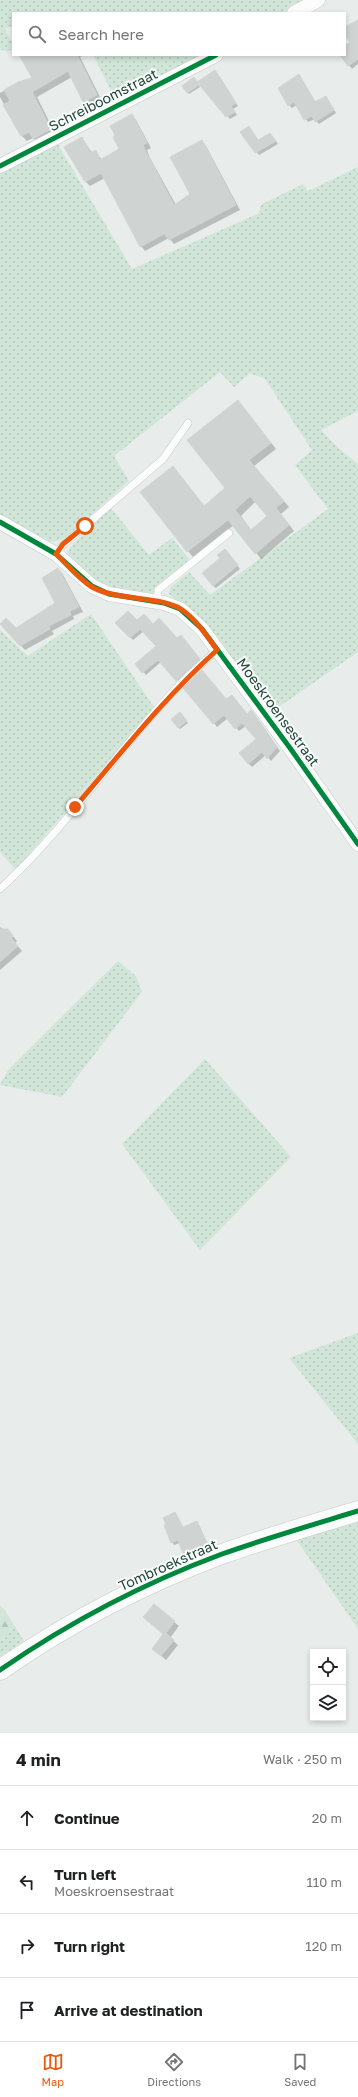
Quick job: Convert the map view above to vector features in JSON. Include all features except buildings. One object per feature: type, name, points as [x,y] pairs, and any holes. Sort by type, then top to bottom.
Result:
[{"type":"street","points":[[296,12],[318,0]]},
{"type":"street","name":"Schreiboomstraat","points":[[0,166],[214,56]]},
{"type":"street","name":"Moeskroensestraat","points":[[0,522],[56,554],[92,586],[109,594],[158,602],[180,609],[202,630],[358,844]]},
{"type":"street","name":"Tombroekstraat","points":[[0,1670],[90,1615],[174,1574],[257,1542],[358,1511]]},
{"type":"lane","points":[[56,554],[63,544],[163,459],[188,423]]},
{"type":"lane","points":[[158,602],[158,590],[229,533]]},
{"type":"lane","points":[[0,889],[26,865],[184,680],[217,650]]},
{"type":"green space","points":[[0,0],[304,0],[283,12],[71,12],[70,10],[66,12],[12,12],[12,26],[5,29],[12,42],[12,49],[7,52],[0,49]]},
{"type":"green space","points":[[94,56],[203,56],[116,101]]},
{"type":"green space","points":[[57,143],[132,269],[258,214],[262,204],[303,184],[308,191],[358,167],[358,411],[321,430],[336,446],[358,464],[358,652],[273,711],[223,648],[185,606],[169,594],[171,587],[189,572],[210,595],[328,509],[295,465],[312,450],[265,379],[250,373],[234,387],[220,372],[114,456],[129,481],[70,534],[61,540],[50,542],[0,514],[0,172]]},
{"type":"green space","points":[[111,508],[149,555],[172,538],[189,559],[155,593],[123,591],[95,581],[66,555],[73,544]]},
{"type":"green space","points":[[91,614],[154,707],[16,870],[0,852],[0,630],[28,656]]},
{"type":"green space","points":[[118,961],[136,976],[142,992],[62,1097],[0,1085],[8,1070]]},
{"type":"green space","points":[[205,1059],[291,1157],[200,1250],[122,1144]]},
{"type":"green space","points":[[358,1333],[358,1444],[289,1358]]},
{"type":"green space","points":[[358,1520],[358,1629],[296,1539]]},
{"type":"green space","points":[[0,1606],[5,1610],[14,1625],[3,1641],[0,1641]]},
{"type":"green space","points":[[14,1625],[24,1641],[0,1657],[0,1641],[3,1641]]},
{"type":"cycle path","points":[[0,166],[214,56]]},
{"type":"cycle path","points":[[0,522],[56,554],[92,586],[109,594],[164,603],[180,609],[202,629],[290,748],[358,844]]},
{"type":"cycle path","points":[[0,1670],[52,1636],[107,1605],[193,1565],[239,1548],[358,1511]]},
{"type":"route","points":[[75,807],[184,680],[217,650],[202,630],[180,609],[164,603],[109,594],[92,586],[56,554],[63,544],[85,526]]}]
